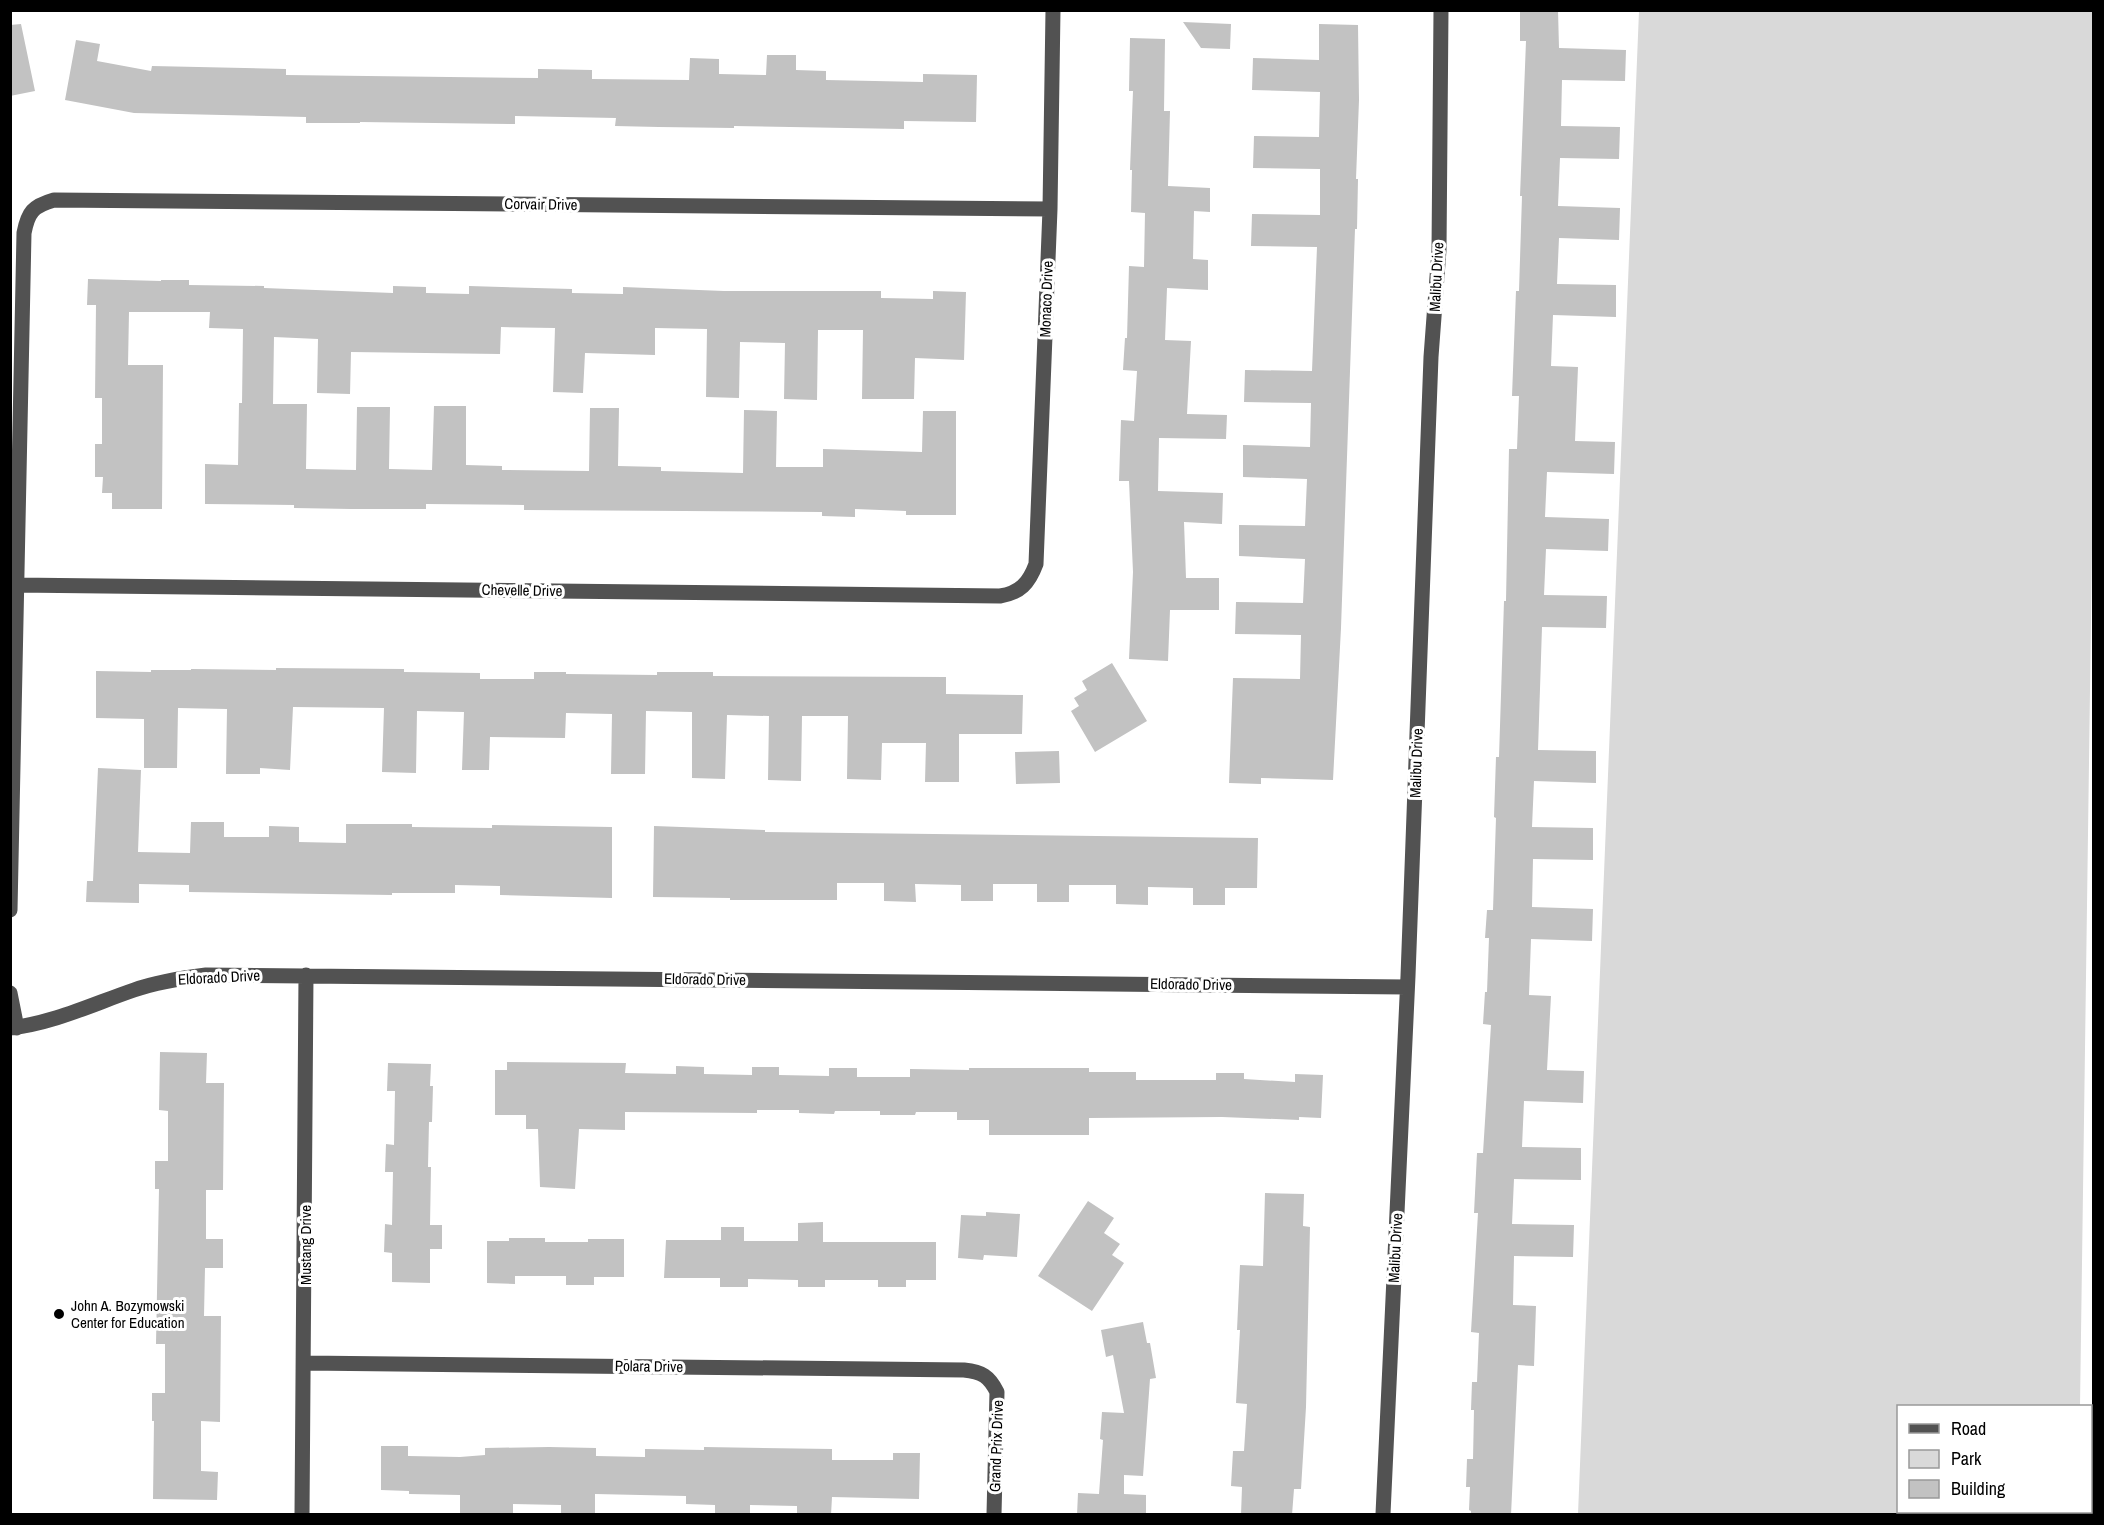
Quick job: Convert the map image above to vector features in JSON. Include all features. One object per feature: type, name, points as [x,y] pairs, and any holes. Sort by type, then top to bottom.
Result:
[{"type":"street","name":"Monaco Drive","points":[[1025,585],[1031,577],[1035,564],[1050,209],[1053,10]]},
{"type":"street","name":"Malibu Drive","points":[[1383,1515],[1407,987],[1431,357],[1439,250],[1441,10]]},
{"type":"street","name":"Corvair Drive","points":[[16,585],[24,233],[27,219],[34,208],[42,203],[54,200],[1050,209]]},
{"type":"street","name":"Chevelle Drive","points":[[16,585],[988,596],[1013,594],[1025,585]]},
{"type":"street","points":[[10,910],[16,585]]},
{"type":"street","name":"Eldorado Drive","points":[[14,1028],[59,1019],[135,989],[175,979],[206,975],[1407,987]]},
{"type":"street","name":"Mustang Drive","points":[[302,1515],[306,975]]},
{"type":"street","points":[[10,993],[14,1028]]},
{"type":"street","name":"Polara Drive","points":[[304,1363],[964,1370],[979,1371],[991,1379]]},
{"type":"street","name":"Grand Prix Drive","points":[[991,1379],[997,1392],[998,1406],[994,1515]]},
{"type":"green space","points":[[1639,11],[2093,11],[2093,476],[2080,1405],[1897,1405],[1897,1513],[2079,1514],[1578,1514]]},
{"type":"building","points":[[1520,10],[1558,10],[1559,48],[1626,50],[1625,81],[1562,80],[1561,126],[1620,127],[1619,159],[1560,158],[1558,206],[1620,208],[1619,240],[1559,238],[1557,284],[1616,285],[1616,317],[1553,315],[1551,366],[1578,367],[1575,441],[1615,442],[1614,474],[1547,472],[1545,517],[1609,519],[1608,551],[1546,549],[1544,595],[1607,596],[1606,628],[1542,627],[1538,750],[1596,751],[1596,783],[1534,781],[1532,827],[1593,828],[1593,860],[1533,859],[1532,907],[1593,909],[1592,941],[1531,939],[1529,995],[1551,996],[1547,1070],[1584,1071],[1583,1103],[1524,1101],[1522,1147],[1581,1148],[1581,1180],[1514,1179],[1512,1224],[1574,1225],[1573,1257],[1514,1256],[1513,1305],[1536,1306],[1534,1366],[1518,1365],[1511,1515],[1471,1515],[1469,1510],[1470,1487],[1466,1487],[1467,1459],[1473,1459],[1472,1382],[1477,1382],[1479,1333],[1471,1332],[1478,1213],[1474,1213],[1477,1153],[1483,1153],[1491,1025],[1483,1024],[1489,938],[1485,938],[1487,910],[1493,910],[1496,757],[1499,757],[1504,601],[1506,601],[1509,449],[1517,449],[1519,396],[1512,396],[1516,291],[1519,291],[1526,41],[1520,41]]},
{"type":"building","points":[[1183,22],[1231,24],[1230,49],[1201,48]]},
{"type":"building","points":[[21,24],[35,91],[10,96],[10,25]]},
{"type":"building","points":[[1319,24],[1358,25],[1357,229],[1355,229],[1341,628],[1333,780],[1261,778],[1261,784],[1229,783],[1233,678],[1300,679],[1301,635],[1235,634],[1236,602],[1303,603],[1305,559],[1239,556],[1239,525],[1305,526],[1307,479],[1243,477],[1243,445],[1310,447],[1311,403],[1244,402],[1245,370],[1312,371],[1317,247],[1251,246],[1252,214],[1320,215],[1320,169],[1253,168],[1254,136],[1319,137],[1320,92],[1252,90],[1253,58],[1319,60]]},
{"type":"building","points":[[1130,38],[1165,39],[1164,111],[1170,111],[1168,186],[1210,188],[1210,212],[1194,211],[1193,259],[1208,260],[1208,290],[1167,288],[1165,340],[1191,341],[1187,414],[1227,415],[1226,439],[1159,438],[1158,491],[1223,493],[1222,524],[1184,522],[1186,578],[1219,578],[1219,610],[1170,610],[1168,661],[1129,659],[1133,572],[1129,481],[1119,481],[1121,420],[1134,421],[1137,371],[1123,370],[1125,338],[1127,338],[1129,266],[1144,267],[1145,213],[1131,212],[1133,91],[1129,91]]},
{"type":"building","points":[[76,40],[100,44],[97,61],[151,71],[152,66],[286,69],[286,75],[538,78],[538,69],[592,70],[592,79],[689,80],[690,58],[719,59],[719,74],[766,75],[767,55],[796,55],[796,70],[826,71],[826,80],[923,82],[923,74],[977,75],[976,122],[904,121],[904,129],[734,126],[734,128],[615,126],[616,118],[515,116],[515,124],[306,123],[306,117],[134,113],[65,100]]},
{"type":"building","points":[[88,279],[189,280],[189,285],[264,286],[264,288],[393,293],[393,286],[426,287],[426,293],[469,294],[469,286],[572,289],[572,293],[623,294],[623,287],[724,291],[881,291],[881,298],[933,299],[933,291],[966,292],[964,360],[915,358],[914,399],[862,399],[863,330],[818,330],[817,400],[784,399],[785,343],[740,342],[739,398],[706,397],[707,329],[655,328],[655,355],[585,353],[583,393],[553,392],[555,328],[501,327],[500,354],[351,352],[350,394],[317,393],[318,339],[274,337],[273,404],[307,404],[306,469],[356,470],[357,407],[390,407],[389,469],[432,470],[434,406],[466,406],[466,465],[502,466],[502,470],[589,471],[590,408],[619,408],[618,466],[661,467],[661,471],[743,473],[744,410],[777,411],[776,467],[823,467],[823,449],[922,452],[923,411],[956,411],[956,515],[906,515],[906,511],[855,509],[855,517],[822,516],[822,512],[524,510],[524,505],[426,504],[426,509],[351,509],[294,508],[294,505],[205,504],[205,464],[238,465],[239,403],[242,403],[243,329],[209,328],[210,312],[129,312],[128,365],[163,365],[162,509],[112,509],[112,493],[102,493],[103,477],[95,477],[95,444],[102,444],[102,398],[95,398],[96,305],[87,305]]},
{"type":"building","points":[[1112,663],[1147,721],[1095,752],[1071,711],[1079,706],[1074,698],[1087,690],[1082,681]]},
{"type":"building","points":[[276,668],[404,669],[404,672],[480,673],[480,679],[534,679],[534,672],[657,675],[657,672],[713,672],[713,676],[946,677],[946,694],[1023,695],[1022,734],[959,734],[959,782],[925,782],[926,743],[882,743],[881,780],[847,779],[848,716],[802,716],[801,781],[768,780],[769,716],[727,715],[725,779],[692,778],[692,712],[646,711],[645,774],[611,774],[612,714],[566,713],[565,738],[490,737],[489,770],[462,770],[464,712],[417,711],[416,773],[382,772],[384,708],[293,707],[290,770],[260,768],[260,774],[226,774],[227,709],[178,708],[177,768],[144,768],[144,719],[96,718],[96,671],[276,670]]},
{"type":"building","points":[[1059,751],[1060,783],[1016,784],[1015,752]]},
{"type":"building","points":[[98,768],[141,770],[138,852],[190,853],[191,822],[224,822],[224,837],[269,837],[269,826],[299,827],[299,842],[346,843],[346,824],[412,824],[412,827],[492,828],[492,825],[612,827],[612,898],[500,895],[500,886],[455,885],[455,893],[392,893],[392,895],[189,892],[189,885],[139,884],[139,903],[86,902],[87,881],[93,881]]},
{"type":"building","points":[[654,826],[765,830],[765,832],[1258,838],[1257,888],[1225,888],[1225,905],[1193,905],[1193,888],[1148,887],[1148,905],[1116,904],[1116,885],[1069,885],[1069,902],[1037,902],[1037,884],[993,884],[993,901],[961,901],[961,885],[915,884],[916,902],[884,901],[884,883],[837,883],[837,900],[653,897]]},
{"type":"building","points":[[160,1052],[207,1053],[206,1083],[224,1083],[223,1190],[206,1190],[206,1239],[223,1239],[223,1268],[205,1268],[204,1316],[221,1316],[220,1422],[201,1421],[201,1471],[218,1472],[217,1500],[153,1499],[152,1393],[165,1393],[165,1344],[156,1344],[159,1189],[155,1189],[155,1161],[168,1161],[168,1111],[159,1110]]},
{"type":"building","points":[[507,1062],[626,1063],[625,1073],[676,1074],[676,1066],[704,1067],[704,1074],[752,1075],[752,1067],[779,1067],[779,1075],[829,1076],[829,1068],[857,1068],[857,1077],[910,1077],[910,1069],[969,1070],[969,1068],[1089,1068],[1089,1072],[1136,1072],[1136,1080],[1216,1080],[1216,1073],[1244,1073],[1244,1079],[1295,1082],[1295,1074],[1323,1075],[1321,1118],[1299,1117],[1299,1120],[1222,1117],[1089,1118],[1089,1135],[989,1135],[989,1120],[957,1120],[957,1112],[880,1115],[880,1111],[835,1111],[834,1114],[799,1113],[799,1110],[757,1110],[757,1113],[625,1112],[625,1130],[579,1129],[575,1189],[540,1187],[538,1129],[526,1129],[526,1115],[495,1115],[495,1070],[507,1070]]},
{"type":"building","points":[[388,1063],[431,1064],[432,1122],[429,1122],[428,1167],[431,1167],[430,1225],[442,1225],[442,1249],[430,1249],[430,1283],[392,1282],[392,1253],[384,1252],[385,1224],[392,1225],[393,1172],[385,1172],[386,1144],[394,1145],[395,1091],[387,1091]]},
{"type":"building","points":[[1265,1193],[1304,1194],[1303,1226],[1310,1227],[1306,1407],[1301,1489],[1294,1489],[1292,1515],[1241,1515],[1242,1487],[1231,1486],[1233,1451],[1244,1451],[1247,1404],[1236,1403],[1240,1330],[1237,1330],[1240,1265],[1263,1266]]},
{"type":"building","points":[[1088,1201],[1114,1218],[1104,1233],[1120,1244],[1112,1255],[1124,1263],[1092,1311],[1038,1276]]},
{"type":"building","points":[[986,1212],[1020,1214],[1017,1257],[984,1255],[983,1260],[958,1258],[961,1215],[986,1216]]},
{"type":"building","points":[[823,1222],[823,1242],[936,1242],[936,1280],[906,1280],[906,1287],[878,1287],[878,1280],[825,1280],[825,1287],[798,1287],[798,1280],[748,1279],[748,1287],[720,1287],[720,1278],[664,1278],[666,1240],[721,1240],[721,1227],[744,1227],[744,1241],[798,1241],[798,1223]]},
{"type":"building","points":[[509,1238],[545,1238],[545,1242],[624,1239],[624,1277],[594,1277],[594,1285],[566,1285],[566,1276],[515,1276],[515,1284],[487,1283],[487,1241],[509,1241]]},
{"type":"building","points":[[1143,1322],[1147,1343],[1150,1343],[1156,1378],[1150,1379],[1143,1476],[1124,1475],[1124,1494],[1146,1495],[1146,1515],[1077,1515],[1078,1493],[1099,1494],[1103,1440],[1100,1439],[1102,1412],[1124,1413],[1113,1355],[1106,1357],[1101,1330]]},
{"type":"building","points":[[381,1446],[408,1446],[408,1456],[460,1457],[485,1455],[485,1448],[549,1447],[596,1448],[596,1456],[645,1457],[645,1449],[704,1450],[704,1447],[832,1449],[832,1460],[893,1460],[893,1453],[920,1453],[919,1499],[832,1497],[831,1515],[797,1515],[797,1506],[750,1505],[750,1515],[715,1515],[715,1505],[686,1504],[686,1496],[595,1494],[595,1515],[561,1515],[561,1505],[513,1504],[513,1514],[460,1514],[460,1495],[409,1494],[409,1491],[381,1490]]},
{"type":"place","name":"John A. Bozymowski Center for Education","points":[[59,1314]]}]
